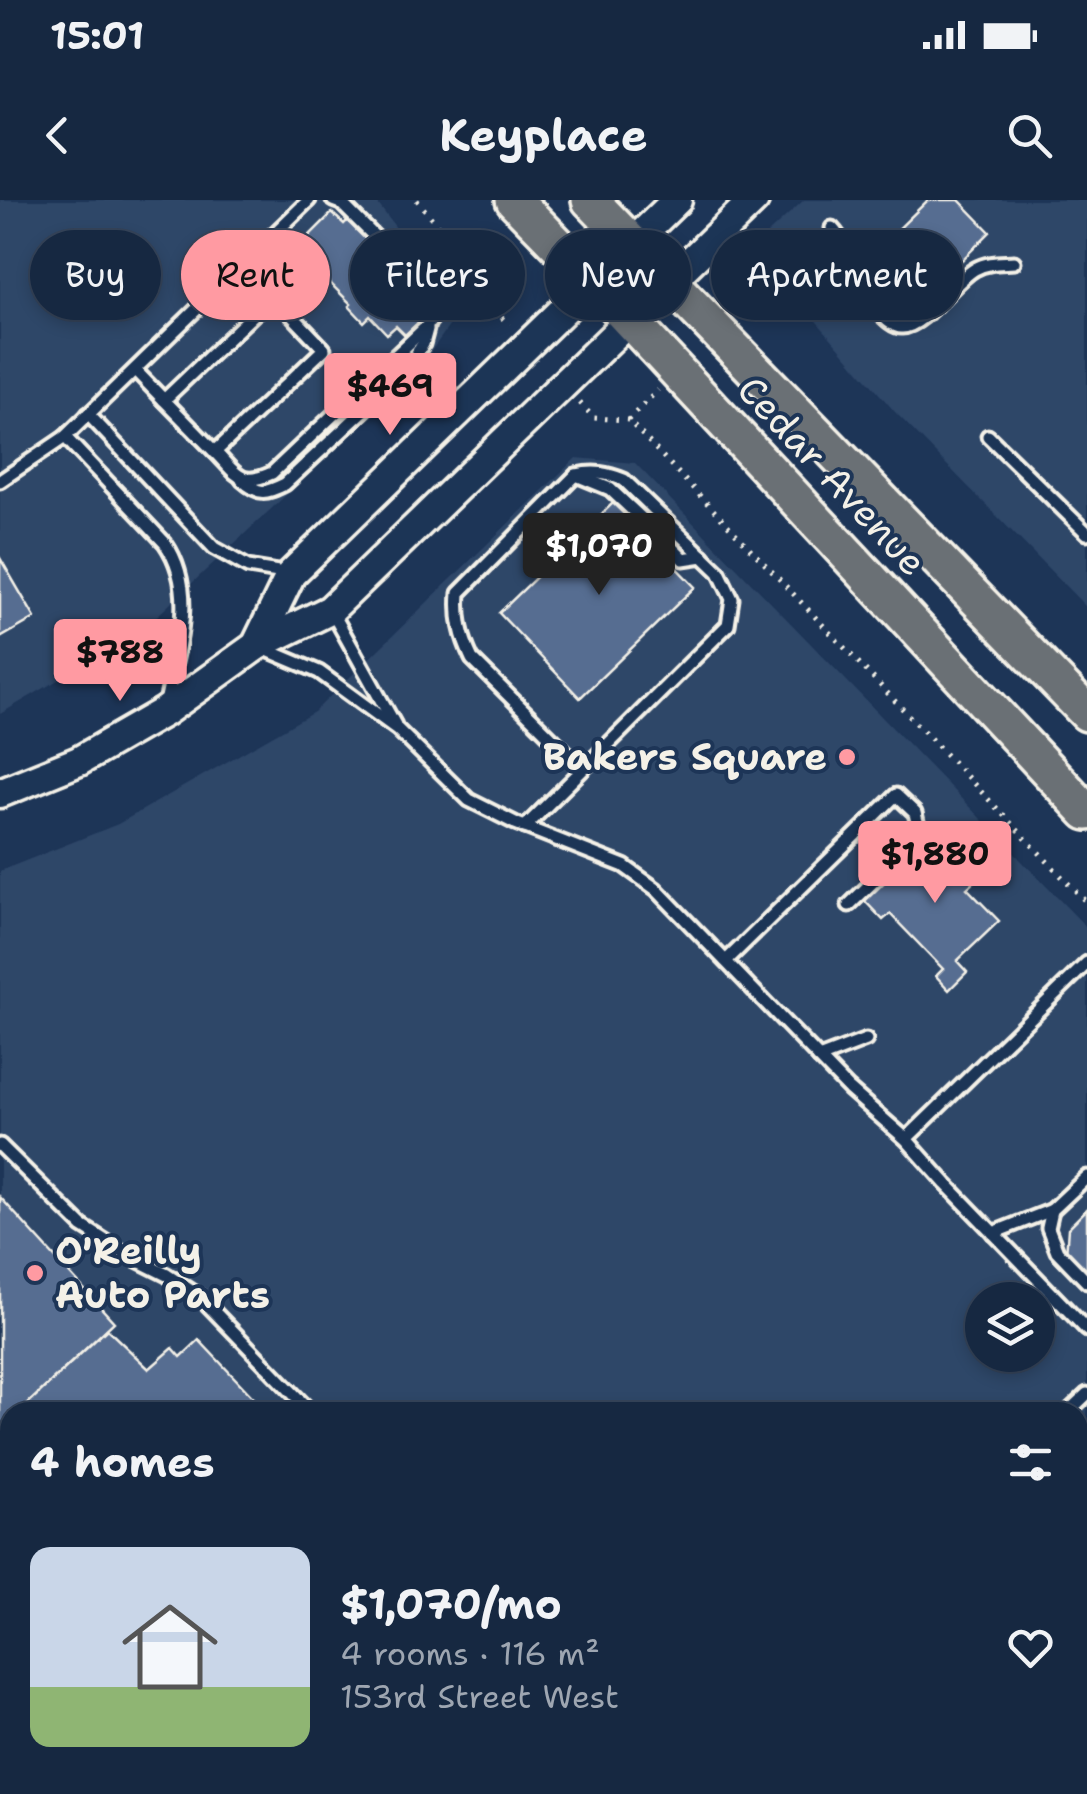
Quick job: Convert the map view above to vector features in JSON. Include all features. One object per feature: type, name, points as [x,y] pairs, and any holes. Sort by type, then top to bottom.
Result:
[{"type":"main road","name":"Cedar Avenue","points":[[514,200],[545,232]]},
{"type":"main road","name":"Cedar Avenue","points":[[590,200],[619,230]]},
{"type":"main road","name":"Cedar Avenue","points":[[691,307],[1087,713]]},
{"type":"main road","name":"Cedar Avenue","points":[[629,320],[1087,812]]},
{"type":"street","points":[[646,230],[677,200]]},
{"type":"street","points":[[691,261],[754,200]]},
{"type":"street","points":[[256,646],[291,574],[555,320]]},
{"type":"street","points":[[0,793],[78,761],[164,712],[256,646],[330,610],[629,320]]},
{"type":"lane","points":[[279,230],[310,200]]},
{"type":"lane","points":[[134,370],[239,477],[255,481],[272,473],[383,370],[434,316],[430,292],[341,203],[333,200]]},
{"type":"lane","points":[[832,228],[847,251],[854,280],[878,311],[892,324],[902,327],[915,323],[970,271],[984,264],[1014,262]]},
{"type":"lane","points":[[0,481],[65,436],[185,320]]},
{"type":"lane","points":[[164,400],[248,320]]},
{"type":"lane","points":[[215,452],[324,349],[296,320]]},
{"type":"lane","points":[[88,414],[214,548],[248,568],[291,574]]},
{"type":"lane","points":[[65,436],[164,543],[180,571],[184,600],[181,630],[164,712]]},
{"type":"lane","points":[[988,436],[1087,533]]},
{"type":"lane","points":[[525,826],[728,625],[732,599],[719,572],[624,480],[592,472],[576,475],[460,593],[458,616],[472,659],[583,768]]},
{"type":"lane","points":[[576,475],[610,489],[641,518]]},
{"type":"lane","points":[[664,540],[683,559],[703,556]]},
{"type":"lane","points":[[330,610],[397,729]]},
{"type":"lane","points":[[256,646],[318,672],[397,729],[469,800],[624,866],[656,889],[849,1089],[906,1139],[1087,1330]]},
{"type":"lane","points":[[726,962],[896,795],[915,813],[918,826],[913,842],[849,905]]},
{"type":"lane","points":[[906,1139],[1087,962]]},
{"type":"lane","points":[[819,1058],[866,1040]]},
{"type":"lane","points":[[0,1145],[82,1226],[200,1296],[301,1402]]},
{"type":"lane","points":[[993,1233],[1052,1210],[1087,1176]]},
{"type":"lane","points":[[1052,1210],[1048,1228],[1057,1251],[1087,1282]]},
{"type":"path","points":[[417,200],[500,301],[501,316],[528,346]]},
{"type":"path","points":[[563,384],[594,418],[628,420],[1087,904]]},
{"type":"shaded area","points":[[0,200],[375,200],[398,230],[350,230],[350,320],[453,320],[415,374],[140,632],[0,714]]},
{"type":"shaded area","points":[[804,200],[1087,200],[1087,608],[895,412],[815,320],[963,320],[963,230],[771,230]]},
{"type":"shaded area","points":[[576,458],[635,463],[1087,928],[1087,1402],[0,1402],[0,871],[118,824],[314,712]]},
{"type":"building","points":[[928,200],[959,200],[990,232],[963,259],[963,230],[897,230]]},
{"type":"building","points":[[332,213],[358,230],[350,230],[350,303],[330,283],[330,230],[315,230]]},
{"type":"building","points":[[374,320],[421,320],[405,335],[396,326],[387,334]]},
{"type":"building","points":[[613,503],[634,524],[648,511],[670,534],[656,547],[695,587],[580,698],[499,613]]},
{"type":"building","points":[[0,558],[35,618],[0,638]]},
{"type":"building","points":[[932,833],[976,880],[967,888],[999,921],[957,961],[967,972],[949,990],[936,976],[943,969],[890,914],[883,920],[863,899]]},
{"type":"building","name":"O'Reilly Auto Parts","points":[[0,1197],[114,1322],[30,1402],[0,1402]]},
{"type":"building","points":[[1087,1209],[1087,1277],[1066,1255],[1068,1228]]},
{"type":"building","points":[[107,1329],[149,1369],[173,1348],[181,1357],[199,1340],[258,1402],[30,1402]]},
{"type":"place","name":"Bakers Square","points":[[847,757]]},
{"type":"place","name":"O'Reilly Auto Parts","points":[[35,1273]]}]
